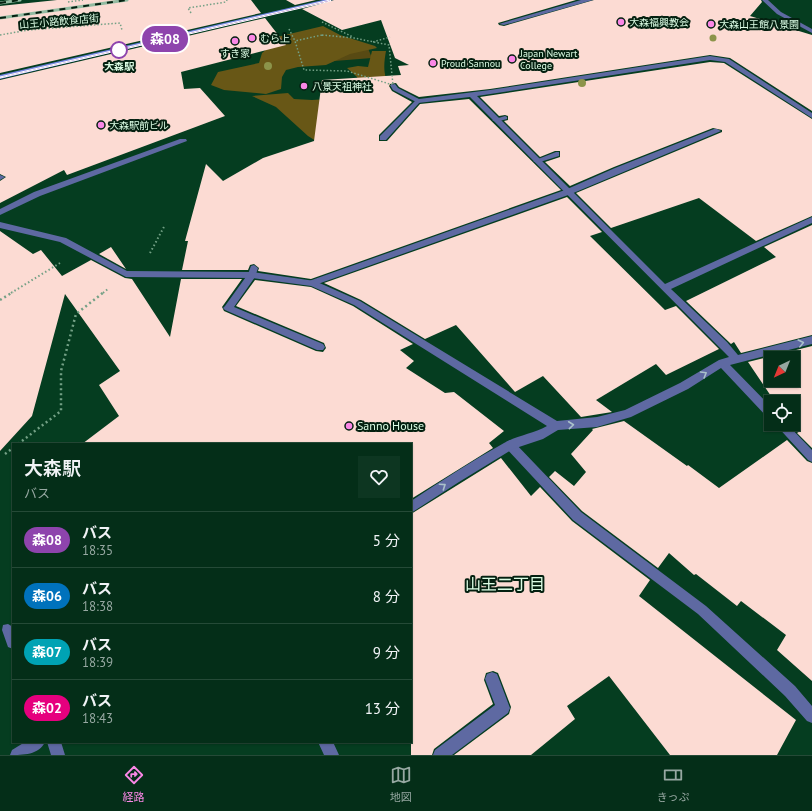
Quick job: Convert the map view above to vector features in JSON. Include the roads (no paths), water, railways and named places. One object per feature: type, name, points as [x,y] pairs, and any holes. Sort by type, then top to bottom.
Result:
[{"type":"main road","points":[[0,77],[330,0]]},
{"type":"street","points":[[502,24],[574,3],[590,0]]},
{"type":"street","points":[[765,0],[780,13],[812,31]]},
{"type":"street","points":[[393,85],[395,89],[418,101],[710,58],[727,60],[812,116]]},
{"type":"street","points":[[471,94],[664,288],[724,345],[736,359]]},
{"type":"street","points":[[382,138],[418,101]]},
{"type":"street","points":[[496,120],[505,118]]},
{"type":"street","points":[[312,282],[568,192],[618,170],[717,131]]},
{"type":"street","points":[[0,212],[37,194],[183,141]]},
{"type":"street","points":[[537,161],[556,154]]},
{"type":"street","points":[[664,288],[812,220]]},
{"type":"street","points":[[0,225],[63,240],[126,274],[253,271],[312,282],[357,303],[556,426]]},
{"type":"street","points":[[253,271],[228,308],[320,347]]},
{"type":"street","points":[[412,507],[455,478],[510,445],[539,436],[556,426],[597,422],[627,414],[687,389],[722,363],[812,340]]},
{"type":"street","points":[[722,363],[764,407]]},
{"type":"street","points":[[787,431],[812,458]]},
{"type":"street","points":[[510,445],[577,516],[702,610],[790,691],[812,716]]},
{"type":"street","points":[[440,755],[503,708],[492,679]]},
{"type":"street","points":[[17,755],[36,743]]},
{"type":"street","points":[[54,743],[58,755]]},
{"type":"street","points":[[326,743],[332,755]]},
{"type":"railway","points":[[0,3],[20,0]]},
{"type":"railway","points":[[0,18],[127,0]]},
{"type":"place","name":"大森福興教会","points":[[621,22]]},
{"type":"place","name":"大森山王館八景園","points":[[711,24]]},
{"type":"place","name":"むら上","points":[[252,38]]},
{"type":"place","name":"すき家","points":[[235,41]]},
{"type":"place","name":"大森駅","points":[[119,50]]},
{"type":"place","name":"Japan Newart College","points":[[512,59]]},
{"type":"place","name":"Proud Sannou","points":[[433,63]]},
{"type":"place","name":"八景天祖神社","points":[[304,86]]},
{"type":"place","name":"大森駅前ビル","points":[[101,125]]},
{"type":"place","name":"Sanno House","points":[[349,426]]},
{"type":"district","name":"山王二丁目","points":[[505,584]]}]
